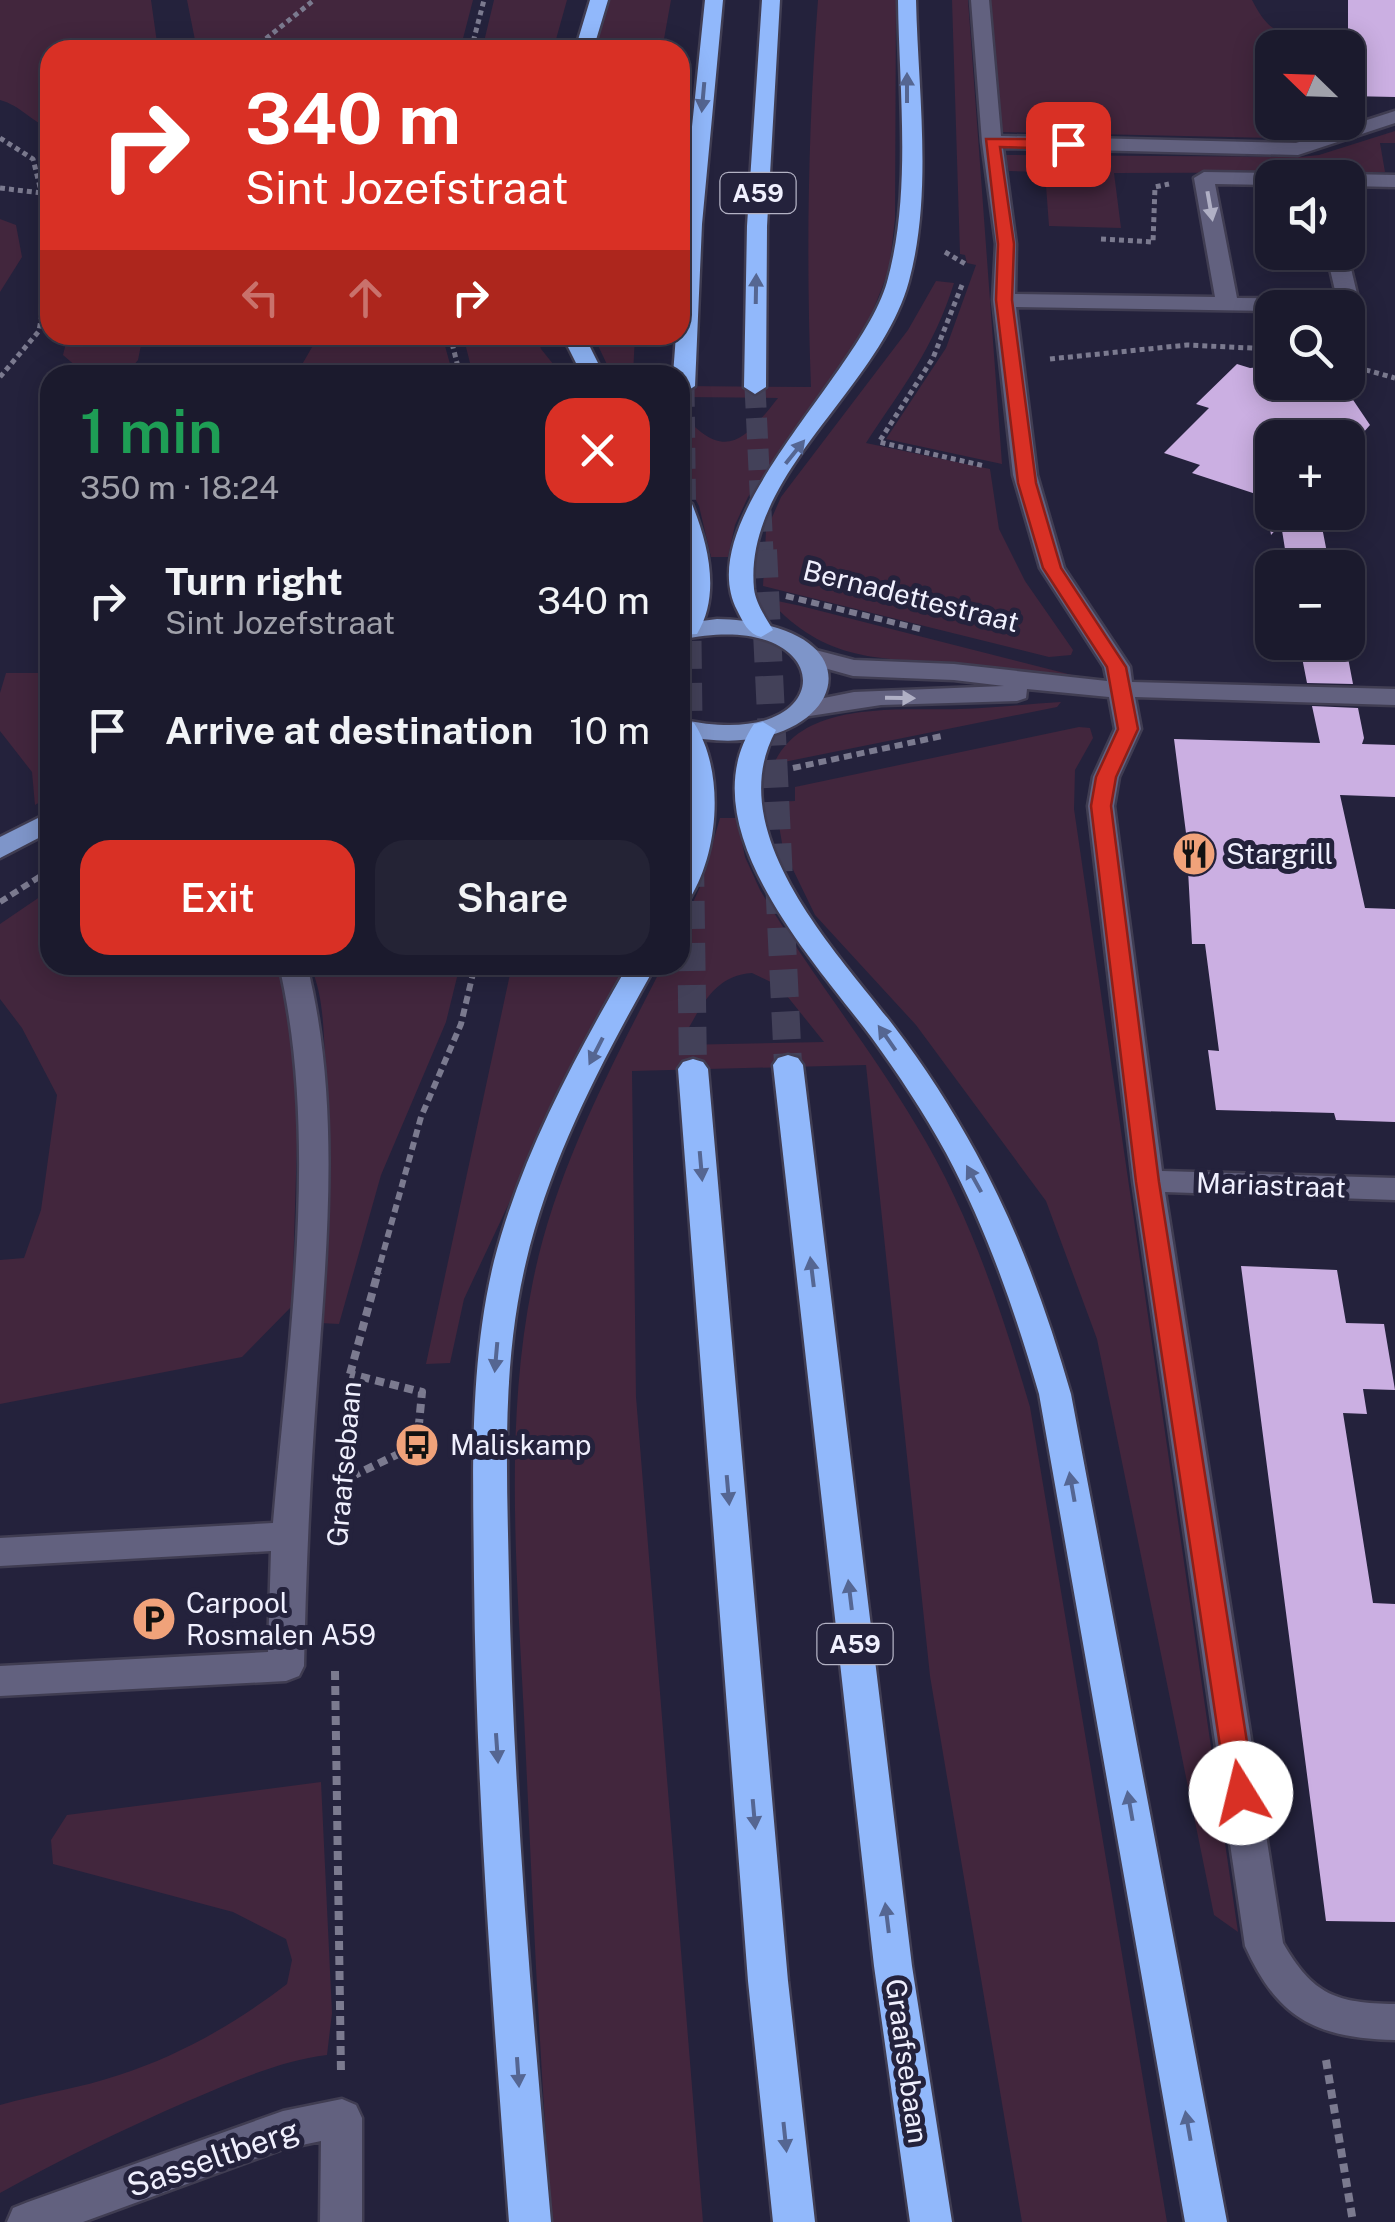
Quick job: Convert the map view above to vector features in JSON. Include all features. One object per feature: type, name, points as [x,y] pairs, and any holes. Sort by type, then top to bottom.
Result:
[{"type":"highway","points":[[587,40],[599,0]]},
{"type":"highway","name":"A59","points":[[690,264],[714,0]]},
{"type":"highway","name":"A59","points":[[755,387],[757,226],[771,0]]},
{"type":"highway","points":[[761,630],[742,588],[742,558],[756,510],[777,474],[862,360],[881,328],[897,284],[907,214],[908,0]]},
{"type":"highway","points":[[690,538],[696,558],[695,613],[690,621]]},
{"type":"highway","points":[[762,730],[752,747],[749,776],[755,836],[773,882],[793,916],[885,1035],[941,1119],[996,1218],[1031,1307],[1055,1394],[1206,2222]]},
{"type":"highway","points":[[690,741],[700,809],[690,868]]},
{"type":"highway","points":[[530,2222],[491,1651],[490,1506],[496,1360],[510,1261],[541,1170],[578,1086],[637,975]]},
{"type":"highway","name":"Graafsebaan","points":[[788,1065],[893,1966],[931,2222]]},
{"type":"highway","points":[[694,1069],[766,1962],[794,2222]]},
{"type":"main road","points":[[690,629],[712,625],[761,630],[796,645],[808,656],[817,682],[814,696],[803,709],[782,723],[724,735],[690,729]]},
{"type":"main road","points":[[0,849],[40,826]]},
{"type":"street","points":[[980,0],[992,142],[1006,244],[1004,300],[1025,475],[1052,568],[1117,667],[1128,729],[1106,777],[1101,806],[1148,1182],[1264,1946],[1284,1984],[1318,2012],[1359,2022],[1395,2022]]},
{"type":"street","points":[[992,142],[1298,150],[1395,117]]},
{"type":"street","points":[[1227,304],[1204,178],[1255,179]]},
{"type":"street","points":[[1365,180],[1395,181]]},
{"type":"street","points":[[1004,300],[1349,306],[1340,270]]},
{"type":"street","name":"Bernadettestraat","points":[[808,656],[853,668],[954,672],[1074,688],[1395,697]]},
{"type":"street","name":"Bernadettestraat","points":[[803,709],[846,699],[958,699],[1074,688]]},
{"type":"street","points":[[0,1681],[286,1666],[289,1536],[310,1266],[313,1102],[308,1026],[296,975]]},
{"type":"street","name":"Mariastraat","points":[[1148,1182],[1395,1189]]},
{"type":"street","points":[[0,1552],[289,1536]]},
{"type":"street","points":[[340,2222],[342,2118]]},
{"type":"street","name":"Sasseltberg","points":[[28,2222],[282,2130],[342,2118]]},
{"type":"path","points":[[264,40],[314,0]]},
{"type":"path","points":[[474,40],[484,0]]},
{"type":"path","points":[[0,138],[33,159],[40,185]]},
{"type":"path","points":[[1101,239],[1153,242],[1155,187],[1204,178]]},
{"type":"path","points":[[0,188],[40,192]]},
{"type":"path","points":[[945,252],[969,267],[933,358],[878,442],[1025,475]]},
{"type":"path","points":[[0,377],[40,326]]},
{"type":"path","points":[[1014,361],[1105,356],[1188,345],[1255,347]]},
{"type":"path","points":[[1365,370],[1395,378]]},
{"type":"path","name":"Bernadettestraat","points":[[742,588],[936,632]]},
{"type":"path","points":[[749,776],[948,735]]},
{"type":"path","points":[[0,902],[40,876]]},
{"type":"path","name":"Graafsebaan","points":[[348,1386],[422,1117],[462,1024],[474,975]]},
{"type":"path","points":[[337,1483],[417,1445],[422,1392],[350,1374]]},
{"type":"path","name":"Graafsebaan","points":[[337,1501],[339,1466]]},
{"type":"path","points":[[335,1668],[342,2118]]},
{"type":"path","points":[[1318,2012],[1353,2222]]},
{"type":"shaded area","points":[[0,0],[151,0],[157,40],[40,40],[40,124],[0,100]]},
{"type":"shaded area","points":[[187,0],[473,0],[463,40],[195,40]]},
{"type":"shaded area","points":[[494,0],[567,0],[556,40],[484,40]]},
{"type":"shaded area","points":[[608,0],[671,0],[664,40],[598,40]]},
{"type":"shaded area","points":[[818,0],[896,0],[895,219],[889,270],[864,333],[748,497],[735,525],[728,557],[711,557],[699,506],[690,489],[690,422],[708,437],[732,441],[754,427],[778,398],[690,397],[690,386],[811,387],[812,97]]},
{"type":"shaded area","points":[[952,0],[968,0],[1002,464],[886,439],[946,348],[976,265],[967,263],[965,255],[960,254]]},
{"type":"shaded area","points":[[989,0],[1252,0],[1269,25],[1277,30],[1255,30],[1255,138],[1001,132]]},
{"type":"shaded area","points":[[1395,131],[1395,143],[1380,143],[1385,172],[1365,172],[1365,160],[1255,160],[1255,172],[1114,173],[1121,228],[1049,226],[1045,172],[1009,171],[1005,155],[1300,157],[1319,155]]},
{"type":"shaded area","points":[[0,219],[16,225],[22,257],[0,292]]},
{"type":"shaded area","points":[[936,281],[954,283],[937,328],[866,443],[990,469],[999,529],[1025,581],[1073,650],[1071,655],[1049,657],[763,586],[766,531],[781,497],[908,330]]},
{"type":"shaded area","points":[[66,345],[141,345],[134,365],[75,365],[63,355]]},
{"type":"shaded area","points":[[313,345],[445,345],[450,365],[302,365]]},
{"type":"shaded area","points":[[466,345],[540,345],[554,365],[470,365]]},
{"type":"shaded area","points":[[598,345],[634,345],[634,365],[607,365]]},
{"type":"shaded area","points":[[768,599],[1072,675],[855,653],[811,636]]},
{"type":"shaded area","points":[[6,673],[40,673],[40,802],[35,805],[32,772],[0,731],[0,693]]},
{"type":"shaded area","points":[[1061,702],[1057,707],[774,764],[788,743],[807,728],[856,713]]},
{"type":"shaded area","points":[[1079,727],[1090,728],[1093,738],[1075,770],[1074,809],[1238,1932],[1214,1915],[1097,1339],[1046,1201],[916,1025],[815,915],[783,849],[775,802],[795,801],[795,787]]},
{"type":"shaded area","points":[[720,818],[737,818],[745,857],[760,890],[916,1125],[953,1192],[995,1298],[1030,1407],[1167,2222],[1022,2222],[930,1676],[866,1065],[632,1071],[636,1397],[703,2222],[552,2222],[516,1555],[515,1446],[523,1339],[554,1202],[604,1081],[658,975],[690,975],[690,909]],"holes":[[[752,973],[779,986],[824,1042],[679,1045],[716,988],[738,975]]]},
{"type":"shaded area","points":[[40,897],[40,975],[279,975],[291,1001],[298,1109],[292,1306],[242,1357],[0,1404],[0,1260],[24,1258],[41,1210],[57,1095],[22,1028],[0,999],[0,924]]},
{"type":"shaded area","points":[[314,975],[458,975],[446,1022],[381,1175],[339,1324],[320,1323],[328,1121],[318,987]]},
{"type":"shaded area","points":[[510,975],[623,975],[572,1069],[464,1299],[450,1363],[426,1364]]},
{"type":"shaded area","points":[[321,1782],[332,2013],[327,2055],[274,2067],[222,2087],[93,2145],[0,2193],[0,2105],[105,2080],[186,2048],[228,2025],[287,1984],[292,1960],[286,1939],[233,1912],[53,1864],[51,1840],[67,1815]]},
{"type":"building","points":[[1348,0],[1395,0],[1395,97],[1365,96],[1365,30],[1348,30]]},
{"type":"building","points":[[1237,364],[1255,368],[1255,400],[1353,400],[1370,425],[1365,431],[1365,420],[1255,420],[1255,494],[1192,473],[1200,465],[1164,453],[1209,408],[1196,404]]},
{"type":"building","points":[[1282,530],[1323,530],[1326,550],[1285,550]]},
{"type":"building","points":[[1303,660],[1348,660],[1353,684],[1307,683]]},
{"type":"building","points":[[1312,706],[1358,708],[1362,744],[1395,745],[1395,797],[1340,795],[1365,908],[1395,909],[1395,1122],[1336,1120],[1334,1113],[1216,1110],[1208,1050],[1219,1051],[1205,944],[1192,944],[1186,833],[1174,739],[1320,743]]},
{"type":"building","points":[[1241,1266],[1337,1270],[1346,1323],[1384,1324],[1395,1390],[1363,1389],[1367,1414],[1343,1413],[1373,1603],[1395,1604],[1395,1922],[1326,1921]]},
{"type":"tunnel","points":[[755,387],[763,552]]},
{"type":"tunnel","points":[[763,550],[788,1065]]},
{"type":"tunnel","points":[[690,859],[693,1069]]},
{"type":"place","name":"Stargrill","points":[[1194,854]]},
{"type":"place","name":"Maliskamp","points":[[417,1445]]},
{"type":"place","name":"Carpool Rosmalen A59","points":[[154,1619]]},
{"type":"route","points":[[1068,144],[992,142],[1006,244],[1004,300],[1027,483],[1052,568],[1117,667],[1128,729],[1106,777],[1101,806],[1148,1182],[1241,1793]]}]
